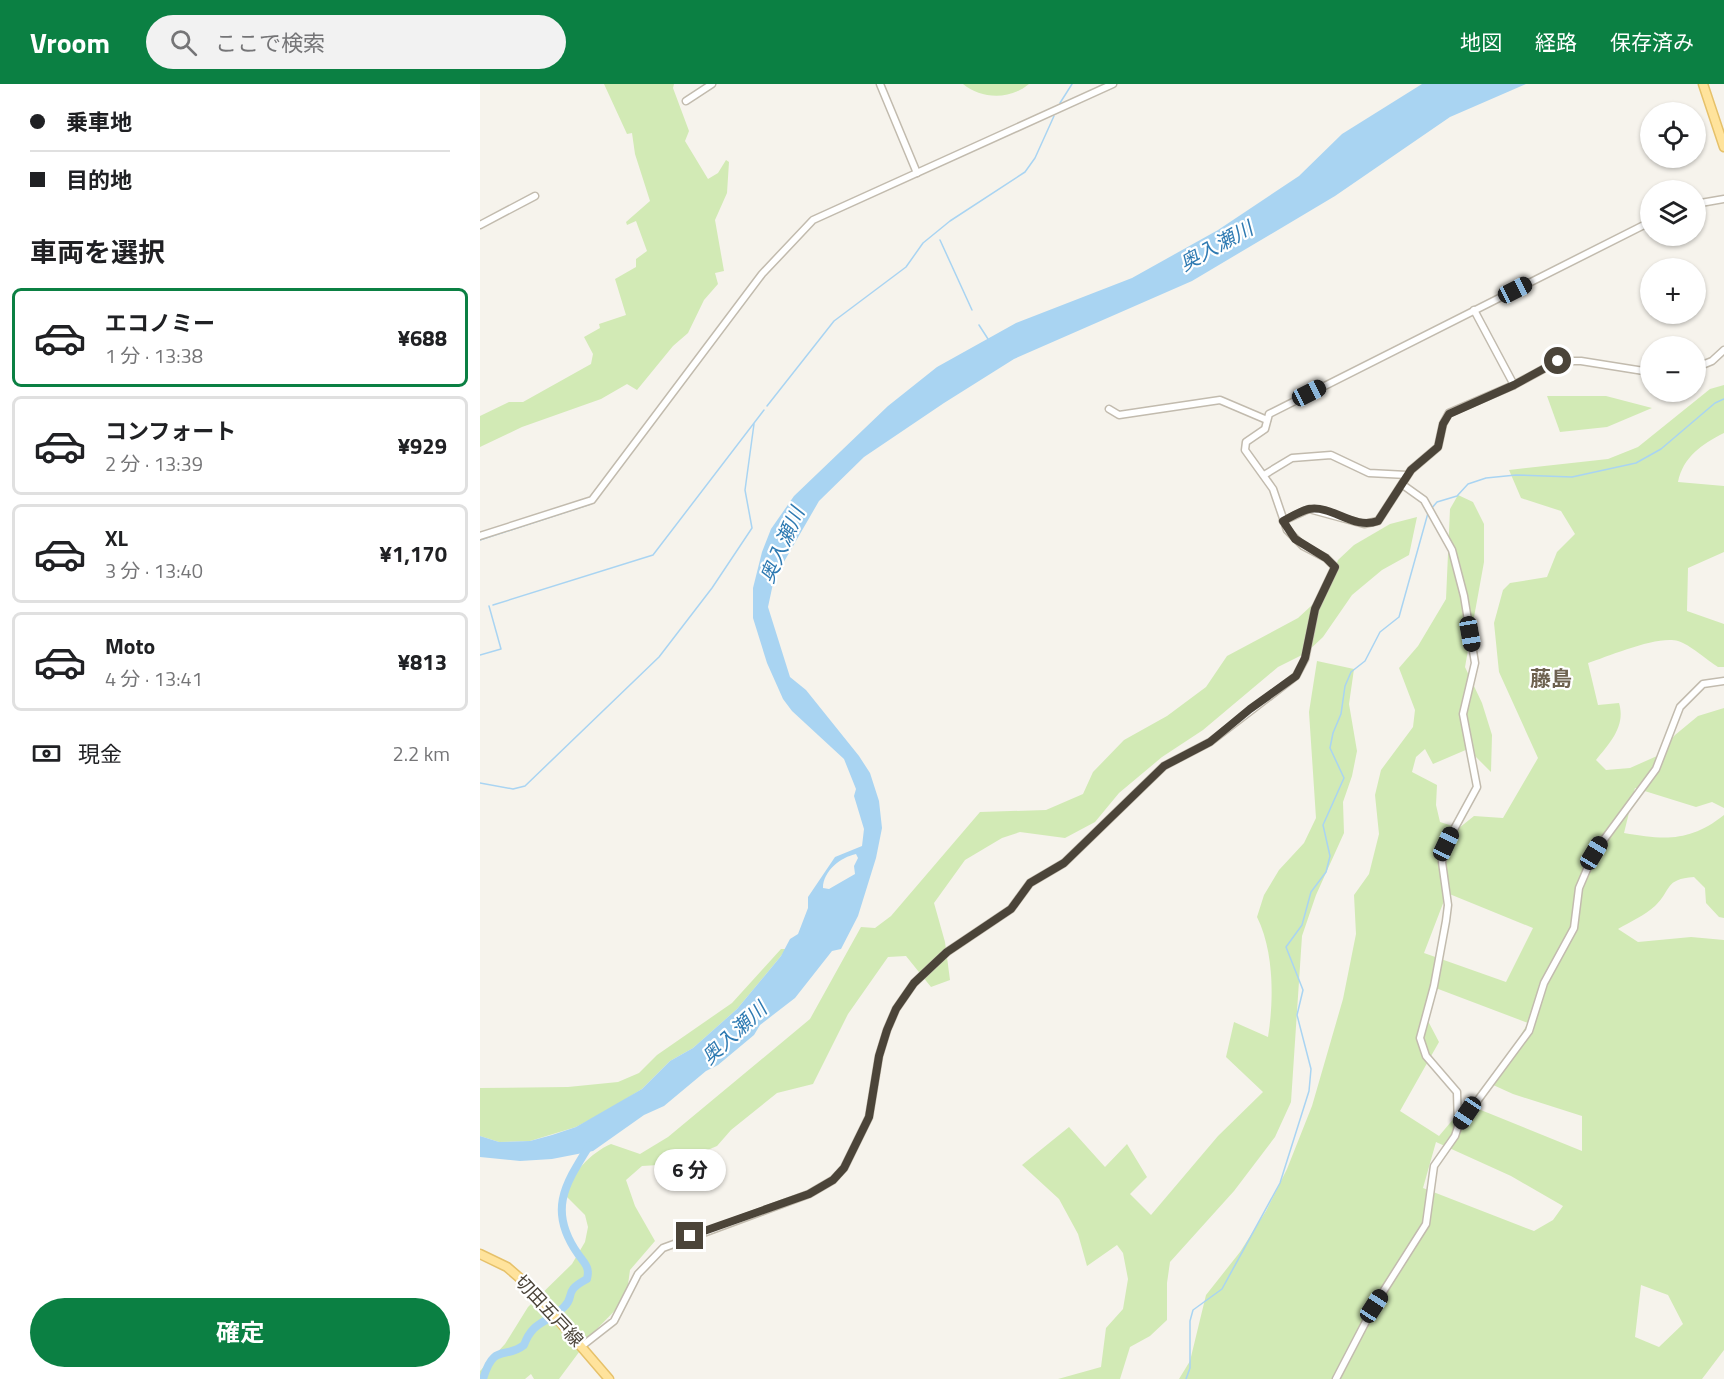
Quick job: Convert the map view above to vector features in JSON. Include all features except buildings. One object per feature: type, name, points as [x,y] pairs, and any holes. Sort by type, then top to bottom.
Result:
[{"type":"main road","points":[[1703,84],[1724,147]]},
{"type":"main road","name":"切田五戸線","points":[[480,1254],[513,1272],[538,1295],[609,1379]]},
{"type":"street","points":[[686,101],[712,84]]},
{"type":"street","points":[[879,84],[917,173]]},
{"type":"street","points":[[480,536],[592,500],[762,274],[809,222],[1113,84]]},
{"type":"street","points":[[480,225],[535,196]]},
{"type":"street","points":[[1706,202],[1724,199]]},
{"type":"street","points":[[582,1346],[614,1320],[639,1274],[663,1248],[809,1194],[833,1180],[844,1168],[869,1117],[879,1056],[887,1030],[896,1009],[914,983],[947,952],[1011,909],[1030,883],[1064,863],[1164,766],[1210,742],[1250,709],[1296,676],[1305,658],[1315,609],[1335,567],[1326,558],[1295,539],[1283,521],[1273,489],[1245,450],[1246,442],[1263,431],[1270,412],[1640,227]]},
{"type":"street","points":[[1474,310],[1514,385]]},
{"type":"street","points":[[1706,363],[1724,350]]},
{"type":"street","points":[[1283,521],[1309,509],[1355,522],[1378,521],[1385,506],[1403,485],[1407,475],[1438,447],[1443,424],[1449,414],[1514,385],[1558,361],[1581,361],[1640,370]]},
{"type":"street","points":[[1109,409],[1119,416],[1220,400],[1267,420]]},
{"type":"street","points":[[1264,475],[1292,458],[1331,455],[1370,473],[1391,476],[1407,475]]},
{"type":"street","points":[[1403,485],[1424,500],[1452,550],[1464,596],[1475,663],[1463,714],[1477,787],[1446,844],[1442,862],[1448,905],[1446,921],[1434,986],[1420,1038],[1426,1056],[1457,1092],[1458,1127]]},
{"type":"street","points":[[1336,1379],[1374,1306],[1426,1224],[1434,1166],[1487,1084],[1529,1031],[1544,983],[1574,928],[1579,888],[1594,853],[1656,769],[1680,707],[1703,684],[1724,681]]},
{"type":"green space","points":[[604,84],[674,84],[673,88],[689,131],[685,141],[708,179],[718,173],[726,160],[729,162],[727,193],[715,220],[724,271],[715,273],[718,284],[704,300],[688,333],[673,346],[637,390],[627,384],[601,399],[522,427],[480,447],[480,416],[509,402],[523,402],[591,364],[593,354],[584,337],[600,328],[599,324],[626,315],[615,279],[636,267],[636,259],[647,251],[636,221],[627,225],[626,222],[650,201],[635,154],[632,133],[627,134]]},
{"type":"green space","points":[[963,84],[1029,84],[1013,93],[996,96],[978,93]]},
{"type":"green space","points":[[1724,385],[1724,433],[1708,442],[1689,458],[1678,482],[1724,486],[1724,552],[1688,568],[1687,611],[1724,624],[1724,667],[1718,667],[1678,641],[1669,640],[1633,647],[1588,663],[1598,705],[1619,703],[1621,711],[1615,734],[1596,760],[1606,770],[1630,768],[1657,756],[1675,735],[1698,716],[1724,708],[1724,808],[1712,802],[1696,807],[1635,788],[1624,833],[1665,838],[1677,837],[1700,830],[1724,815],[1724,918],[1719,917],[1706,903],[1705,888],[1694,877],[1684,878],[1673,883],[1655,906],[1618,929],[1638,942],[1691,937],[1724,940],[1724,1350],[1702,1379],[1179,1379],[1190,1361],[1206,1295],[1240,1252],[1266,1211],[1287,1169],[1312,1106],[1343,999],[1356,934],[1354,895],[1369,874],[1379,834],[1375,795],[1381,770],[1413,727],[1415,710],[1399,668],[1418,646],[1446,599],[1450,509],[1458,495],[1473,502],[1484,524],[1484,562],[1465,667],[1482,703],[1492,735],[1491,772],[1468,749],[1433,764],[1425,749],[1416,757],[1412,772],[1437,785],[1436,805],[1440,822],[1459,828],[1474,816],[1503,818],[1538,758],[1499,672],[1494,623],[1503,590],[1510,583],[1547,577],[1557,552],[1575,534],[1561,511],[1521,498],[1509,470],[1608,459],[1638,447],[1694,402],[1706,402],[1706,392]],"holes":[[[1447,893],[1533,928],[1506,982],[1424,953]],[[1433,987],[1528,1023],[1491,1084],[1513,1094],[1582,1116],[1582,1151],[1466,1104],[1439,1136],[1400,1111],[1439,1042],[1428,1021]],[[1436,1142],[1511,1176],[1563,1206],[1553,1220],[1534,1231],[1423,1188]],[[1641,1285],[1668,1295],[1683,1324],[1659,1347],[1635,1337]]]},
{"type":"green space","points":[[1547,396],[1606,396],[1652,408],[1607,427],[1560,432]]},
{"type":"green space","points":[[1417,517],[1409,555],[1382,570],[1352,595],[1323,637],[1306,653],[1278,667],[1203,730],[1162,757],[1119,793],[1095,822],[1065,838],[1020,832],[1002,838],[965,860],[934,903],[945,942],[950,980],[931,987],[906,956],[888,957],[848,1014],[813,1084],[777,1093],[731,1130],[717,1146],[675,1164],[642,1166],[626,1180],[635,1206],[655,1241],[630,1270],[626,1299],[594,1332],[559,1379],[534,1379],[531,1374],[525,1379],[480,1379],[480,1371],[505,1344],[528,1307],[572,1264],[585,1242],[588,1227],[585,1215],[564,1194],[577,1171],[589,1158],[611,1144],[640,1154],[668,1137],[810,1019],[861,927],[875,928],[891,916],[980,812],[1046,810],[1083,794],[1093,772],[1124,740],[1167,716],[1206,687],[1227,656],[1298,618],[1324,594],[1338,560],[1354,545],[1390,524]]},
{"type":"green space","points":[[1317,661],[1354,669],[1349,704],[1357,751],[1343,802],[1344,833],[1316,895],[1302,936],[1291,1102],[1275,1137],[1234,1191],[1170,1262],[1167,1283],[1167,1320],[1150,1336],[1130,1347],[1120,1379],[1058,1379],[1101,1367],[1106,1328],[1123,1309],[1128,1279],[1123,1253],[1117,1245],[1087,1266],[1078,1234],[1059,1199],[1022,1165],[1069,1127],[1105,1167],[1127,1144],[1147,1177],[1130,1194],[1151,1215],[1218,1136],[1263,1092],[1226,1057],[1234,1022],[1268,1037],[1272,992],[1270,960],[1263,930],[1257,917],[1264,895],[1279,870],[1304,843],[1316,818],[1309,712]]},
{"type":"green space","points":[[781,949],[786,949],[737,1009],[693,1048],[670,1061],[642,1089],[576,1127],[530,1141],[499,1142],[480,1136],[480,1088],[568,1087],[618,1082],[639,1073],[657,1055],[732,1003]]},
{"type":"water","name":"奥入瀬川","points":[[1422,84],[1526,84],[1450,117],[1335,196],[1192,281],[1014,359],[864,457],[819,501],[774,579],[768,607],[790,677],[806,690],[859,756],[870,773],[879,801],[882,828],[876,858],[858,916],[841,949],[832,951],[795,998],[760,1025],[754,1035],[718,1065],[706,1071],[664,1106],[644,1115],[593,1151],[552,1159],[520,1161],[480,1157],[480,1136],[499,1142],[530,1141],[576,1127],[642,1089],[670,1061],[693,1048],[737,1009],[781,956],[790,939],[798,934],[808,908],[808,897],[835,857],[862,846],[864,829],[854,796],[856,789],[844,759],[792,711],[783,699],[767,663],[753,618],[753,588],[762,552],[771,529],[794,496],[888,406],[937,367],[1016,323],[1132,278],[1218,230],[1299,176],[1342,134]],"holes":[[[856,854],[858,858],[854,866],[855,874],[829,889],[823,888],[826,876],[834,866],[850,856]]]},
{"type":"waterway","points":[[1060,103],[1072,84]]},
{"type":"waterway","points":[[767,406],[834,321],[906,267],[923,243],[950,221],[1025,172],[1035,158],[1054,116]]},
{"type":"waterway","points":[[940,240],[972,310]]},
{"type":"waterway","points":[[979,325],[988,339]]},
{"type":"waterway","points":[[1431,509],[1437,502],[1457,496],[1468,484],[1486,478],[1516,475],[1572,477],[1636,463],[1661,449],[1715,403],[1724,399]]},
{"type":"waterway","points":[[480,540],[591,504],[668,404]]},
{"type":"waterway","points":[[493,605],[653,555],[764,410]]},
{"type":"waterway","points":[[480,783],[513,789],[525,786],[659,657],[712,588],[752,528],[745,490],[754,424]]},
{"type":"waterway","points":[[1186,1379],[1190,1368],[1190,1321],[1193,1310],[1222,1289],[1280,1183],[1309,1091],[1311,1069],[1297,1015],[1303,990],[1286,947],[1302,925],[1311,892],[1326,872],[1330,856],[1323,825],[1344,778],[1330,748],[1341,714],[1345,686],[1351,672],[1365,661],[1380,632],[1399,617],[1428,513]]},
{"type":"waterway","points":[[480,655],[501,649],[489,606]]},
{"type":"waterway","points":[[483,1379],[491,1360],[524,1345],[536,1326],[564,1307],[575,1287],[587,1279],[587,1268],[569,1239],[562,1211],[567,1186],[589,1146]]},
{"type":"district","name":"藤島","points":[[1551,679]]},
{"type":"route","points":[[690,1236],[826,1187],[844,1168],[869,1117],[875,1095],[879,1056],[887,1030],[896,1009],[914,983],[947,952],[1003,916],[1030,883],[1064,863],[1164,766],[1210,742],[1301,670],[1315,609],[1335,572],[1335,567],[1326,558],[1295,539],[1283,521],[1309,509],[1364,524],[1378,521],[1385,506],[1398,493],[1411,470],[1438,447],[1442,438],[1443,424],[1449,414],[1514,385],[1540,368],[1558,361]]}]
